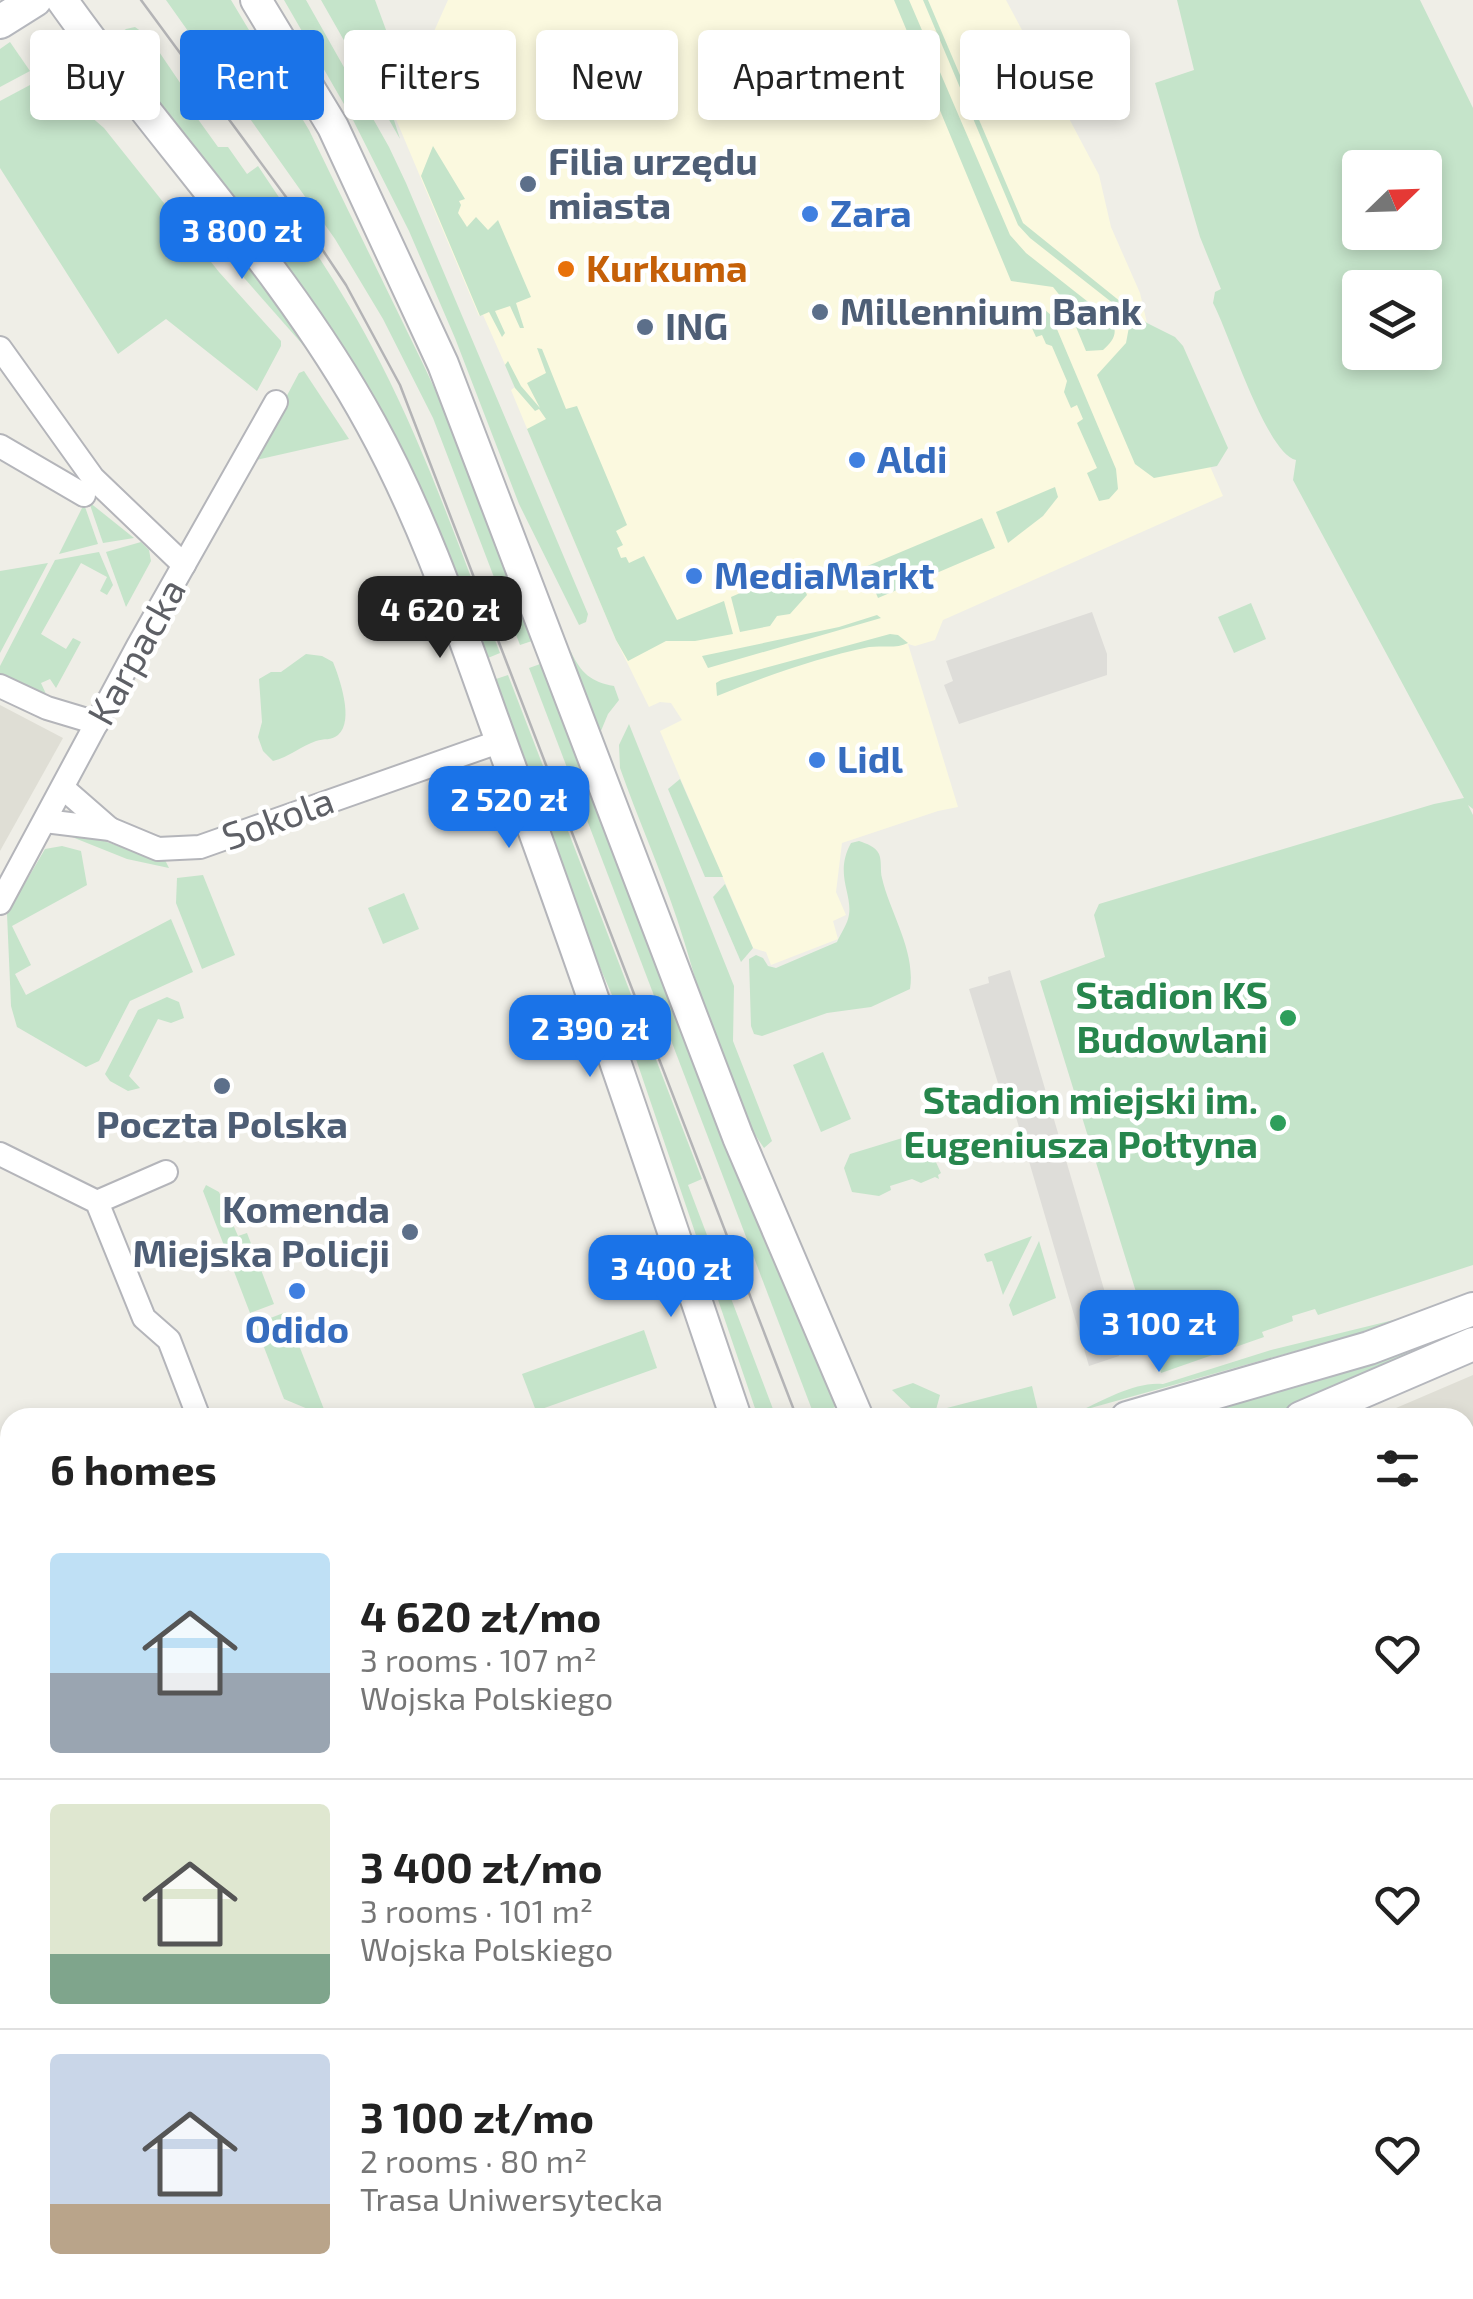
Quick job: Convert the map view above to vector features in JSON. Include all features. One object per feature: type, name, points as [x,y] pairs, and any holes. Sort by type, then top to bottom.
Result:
[{"type":"main road","points":[[0,22],[35,0]]},
{"type":"main road","points":[[1161,1408],[1369,1348],[1473,1309]]},
{"type":"main road","points":[[1324,1408],[1473,1344]]},
{"type":"street","points":[[62,0],[278,281],[361,406],[414,514],[574,939],[733,1408]]},
{"type":"street","points":[[256,0],[333,127],[444,364],[710,1066],[854,1408]]},
{"type":"street","points":[[0,348],[92,478],[184,565]]},
{"type":"street","name":"Karpacka","points":[[0,903],[276,402]]},
{"type":"street","points":[[0,446],[84,495]]},
{"type":"street","points":[[0,686],[60,713],[97,723]]},
{"type":"street","name":"Sokola","points":[[46,821],[110,829],[158,849],[200,847],[501,742]]},
{"type":"street","name":"Sokola","points":[[63,788],[110,829]]},
{"type":"street","points":[[0,1154],[97,1202],[144,1318],[169,1340],[196,1408]]},
{"type":"street","points":[[97,1202],[166,1172]]},
{"type":"shaded area","points":[[448,0],[1006,0],[1022,30],[960,30],[960,120],[1070,120],[1099,175],[1111,227],[1140,293],[1147,323],[1223,496],[943,620],[935,640],[915,646],[908,644],[958,807],[842,843],[836,892],[846,915],[833,921],[838,939],[771,965],[766,952],[753,948],[660,731],[682,720],[671,703],[649,707],[616,640],[511,390],[515,387],[483,315],[479,316],[396,120],[516,120],[516,30],[435,30]]},
{"type":"shaded area","points":[[1092,612],[1107,654],[1107,675],[959,724],[944,685],[953,681],[946,661]]},
{"type":"shaded area","points":[[0,705],[63,738],[0,851]]},
{"type":"shaded area","points":[[1010,970],[1121,1347],[1119,1356],[1089,1366],[1011,1100],[998,1083],[969,989]]},
{"type":"shaded area","points":[[1473,1375],[1473,1408],[1396,1408]]},
{"type":"green space","points":[[166,0],[231,0],[249,30],[187,30]]},
{"type":"green space","points":[[284,0],[306,0],[323,30],[301,30]]},
{"type":"green space","points":[[321,0],[375,0],[386,30],[344,30],[344,40]]},
{"type":"green space","points":[[894,0],[909,0],[922,30],[906,30]]},
{"type":"green space","points":[[923,0],[928,0],[960,75],[960,88],[940,40],[940,30],[936,30]]},
{"type":"green space","points":[[1177,0],[1420,0],[1473,108],[1473,809],[1468,805],[1473,815],[1473,1265],[1318,1315],[1315,1309],[1292,1316],[1293,1321],[1262,1332],[1264,1337],[1161,1373],[1040,981],[1105,957],[1094,915],[1099,904],[1464,798],[1293,480],[1296,460],[1273,437],[1250,391],[1213,303],[1215,292],[1221,289],[1200,237],[1155,83],[1194,70]]},
{"type":"green space","points":[[324,32],[344,67],[344,104],[324,69]]},
{"type":"green space","points":[[10,42],[30,71],[0,87],[0,49]]},
{"type":"green space","points":[[160,53],[180,83],[180,120],[199,120],[218,147],[228,147],[247,174],[258,166],[352,311],[414,433],[500,653],[483,660],[436,539],[158,120]]},
{"type":"green space","points":[[940,72],[1010,235],[1026,253],[1111,320],[1115,329],[1110,343],[1103,350],[1086,351],[1066,303],[1053,287],[1011,281],[940,110]]},
{"type":"green space","points":[[30,85],[30,120],[95,120],[104,128],[219,272],[281,341],[257,391],[166,319],[118,354],[0,168],[0,101]]},
{"type":"green space","points":[[251,120],[303,120],[309,130],[457,437],[535,640],[520,645],[433,418],[383,319],[335,239]]},
{"type":"green space","points":[[353,120],[374,120],[406,183],[588,614],[586,622],[579,625],[519,504],[409,231]]},
{"type":"green space","points":[[974,120],[979,120],[1023,223],[1147,323],[1175,337],[1183,346],[1228,448],[1217,466],[1154,478],[1135,464],[1097,375],[1126,343],[1129,327],[1119,308],[1018,225]]},
{"type":"green space","points":[[433,146],[465,199],[459,201],[458,213],[467,227],[476,217],[488,230],[498,220],[531,297],[516,303],[524,328],[520,328],[510,306],[495,311],[505,333],[502,337],[489,312],[480,316],[421,176]]},
{"type":"green space","points":[[211,223],[267,284],[311,354],[202,230]]},
{"type":"green space","points":[[1029,308],[1051,315],[1116,469],[1118,489],[1109,499],[1099,501],[1087,473],[1097,468],[1077,423],[1083,419],[1077,405],[1071,408],[1064,392],[1067,381],[1052,346],[1046,344],[1042,335],[1036,337],[1031,326],[1026,328],[1019,313]]},
{"type":"green space","points":[[537,348],[542,349],[566,409],[577,406],[627,525],[616,531],[623,545],[617,548],[621,558],[626,557],[629,563],[644,556],[677,620],[724,601],[733,634],[695,641],[666,641],[628,661],[527,429],[546,419],[515,388],[505,365],[508,361],[521,386],[540,408],[527,383],[546,373]]},
{"type":"green space","points":[[304,371],[349,439],[252,461],[299,373]]},
{"type":"green space","points":[[1055,487],[1058,497],[1043,516],[1008,543],[996,512]]},
{"type":"green space","points":[[89,502],[134,538],[103,543]]},
{"type":"green space","points":[[84,504],[98,544],[59,554]]},
{"type":"green space","points":[[982,518],[995,548],[878,598],[865,567]]},
{"type":"green space","points":[[141,542],[149,550],[151,561],[126,607],[106,552]]},
{"type":"green space","points":[[99,552],[113,585],[107,595],[100,591],[107,577],[81,563],[41,634],[66,649],[73,638],[81,642],[56,688],[50,679],[41,683],[44,695],[0,674],[0,666],[55,560]]},
{"type":"green space","points":[[48,563],[0,653],[0,571]]},
{"type":"green space","points":[[796,569],[807,595],[790,614],[777,616],[770,626],[740,632],[731,597]]},
{"type":"green space","points":[[1251,603],[1266,639],[1234,653],[1218,617]]},
{"type":"green space","points":[[877,615],[881,618],[708,668],[702,656],[839,627]]},
{"type":"green space","points":[[890,634],[908,643],[830,656],[717,696],[716,683],[721,680]]},
{"type":"green space","points":[[571,652],[588,675],[614,686],[619,700],[598,738],[566,654]]},
{"type":"green space","points":[[306,654],[333,662],[344,699],[343,728],[335,737],[316,741],[273,761],[263,751],[258,737],[262,722],[259,679],[271,672],[281,672]]},
{"type":"green space","points":[[543,663],[841,1405],[811,1408],[529,668]]},
{"type":"green space","points":[[508,675],[702,1179],[688,1185],[773,1408],[755,1408],[622,1018],[578,917],[490,681]]},
{"type":"green space","points":[[629,724],[734,986],[733,1041],[772,1141],[764,1148],[723,1066],[677,919],[620,768],[619,745]]},
{"type":"green space","points":[[680,779],[723,877],[705,877],[668,789]]},
{"type":"green space","points":[[67,835],[93,838],[165,860],[169,868],[127,859]]},
{"type":"green space","points":[[859,841],[879,854],[881,875],[909,961],[910,989],[871,1007],[827,1013],[762,1036],[754,1034],[749,959],[756,955],[776,968],[837,942],[849,910],[844,875],[846,855],[851,843]]},
{"type":"green space","points":[[62,846],[81,851],[87,885],[12,926],[31,965],[15,974],[26,995],[171,919],[193,972],[130,1001],[99,1061],[86,1067],[17,1027],[11,1006],[7,914],[45,849]]},
{"type":"green space","points":[[203,875],[235,955],[202,969],[176,903],[177,878]]},
{"type":"green space","points":[[725,884],[753,948],[741,962],[713,897]]},
{"type":"green space","points":[[404,893],[419,929],[383,944],[368,908]]},
{"type":"green space","points":[[167,997],[179,1002],[184,1018],[171,1023],[158,1019],[129,1076],[140,1088],[128,1091],[105,1074],[138,1010]]},
{"type":"green space","points":[[823,1052],[851,1119],[821,1132],[793,1065]]},
{"type":"green space","points":[[922,1132],[941,1173],[939,1179],[921,1183],[912,1179],[890,1186],[891,1190],[879,1196],[852,1192],[844,1168],[850,1154]]},
{"type":"green space","points":[[206,1185],[219,1192],[238,1236],[247,1233],[274,1304],[250,1313],[203,1191]]},
{"type":"green space","points":[[1032,1236],[1003,1295],[992,1261],[987,1262],[984,1254]]},
{"type":"green space","points":[[1039,1241],[1056,1298],[1013,1316],[1009,1305]]},
{"type":"green space","points":[[1473,1292],[1473,1298],[1346,1340],[1086,1408],[1131,1388],[1163,1384],[1271,1350],[1414,1315]]},
{"type":"green space","points":[[286,1312],[323,1408],[306,1408],[284,1399],[255,1324]]},
{"type":"green space","points":[[1473,1322],[1473,1332],[1292,1408],[1217,1408]]},
{"type":"green space","points":[[644,1330],[657,1368],[544,1408],[535,1408],[522,1374]]},
{"type":"green space","points":[[913,1383],[940,1395],[936,1408],[911,1408],[892,1390]]},
{"type":"green space","points":[[1032,1386],[1037,1408],[947,1408]]},
{"type":"tram line","points":[[141,0],[300,216],[346,285],[400,385],[793,1408]]},
{"type":"place","name":"Filia urzędu miasta","points":[[528,184]]},
{"type":"place","name":"Zara","points":[[810,214]]},
{"type":"place","name":"Kurkuma","points":[[566,269]]},
{"type":"place","name":"Millennium Bank","points":[[820,312]]},
{"type":"place","name":"ING","points":[[645,327]]},
{"type":"place","name":"Aldi","points":[[857,460]]},
{"type":"place","name":"MediaMarkt","points":[[694,576]]},
{"type":"place","name":"Lidl","points":[[817,760]]},
{"type":"place","name":"Stadion KS Budowlani","points":[[1288,1018]]},
{"type":"place","name":"Poczta Polska","points":[[222,1086]]},
{"type":"place","name":"Stadion miejski im. Eugeniusza Połtyna","points":[[1278,1123]]},
{"type":"place","name":"Komenda Miejska Policji","points":[[410,1232]]},
{"type":"place","name":"Odido","points":[[297,1291]]}]
